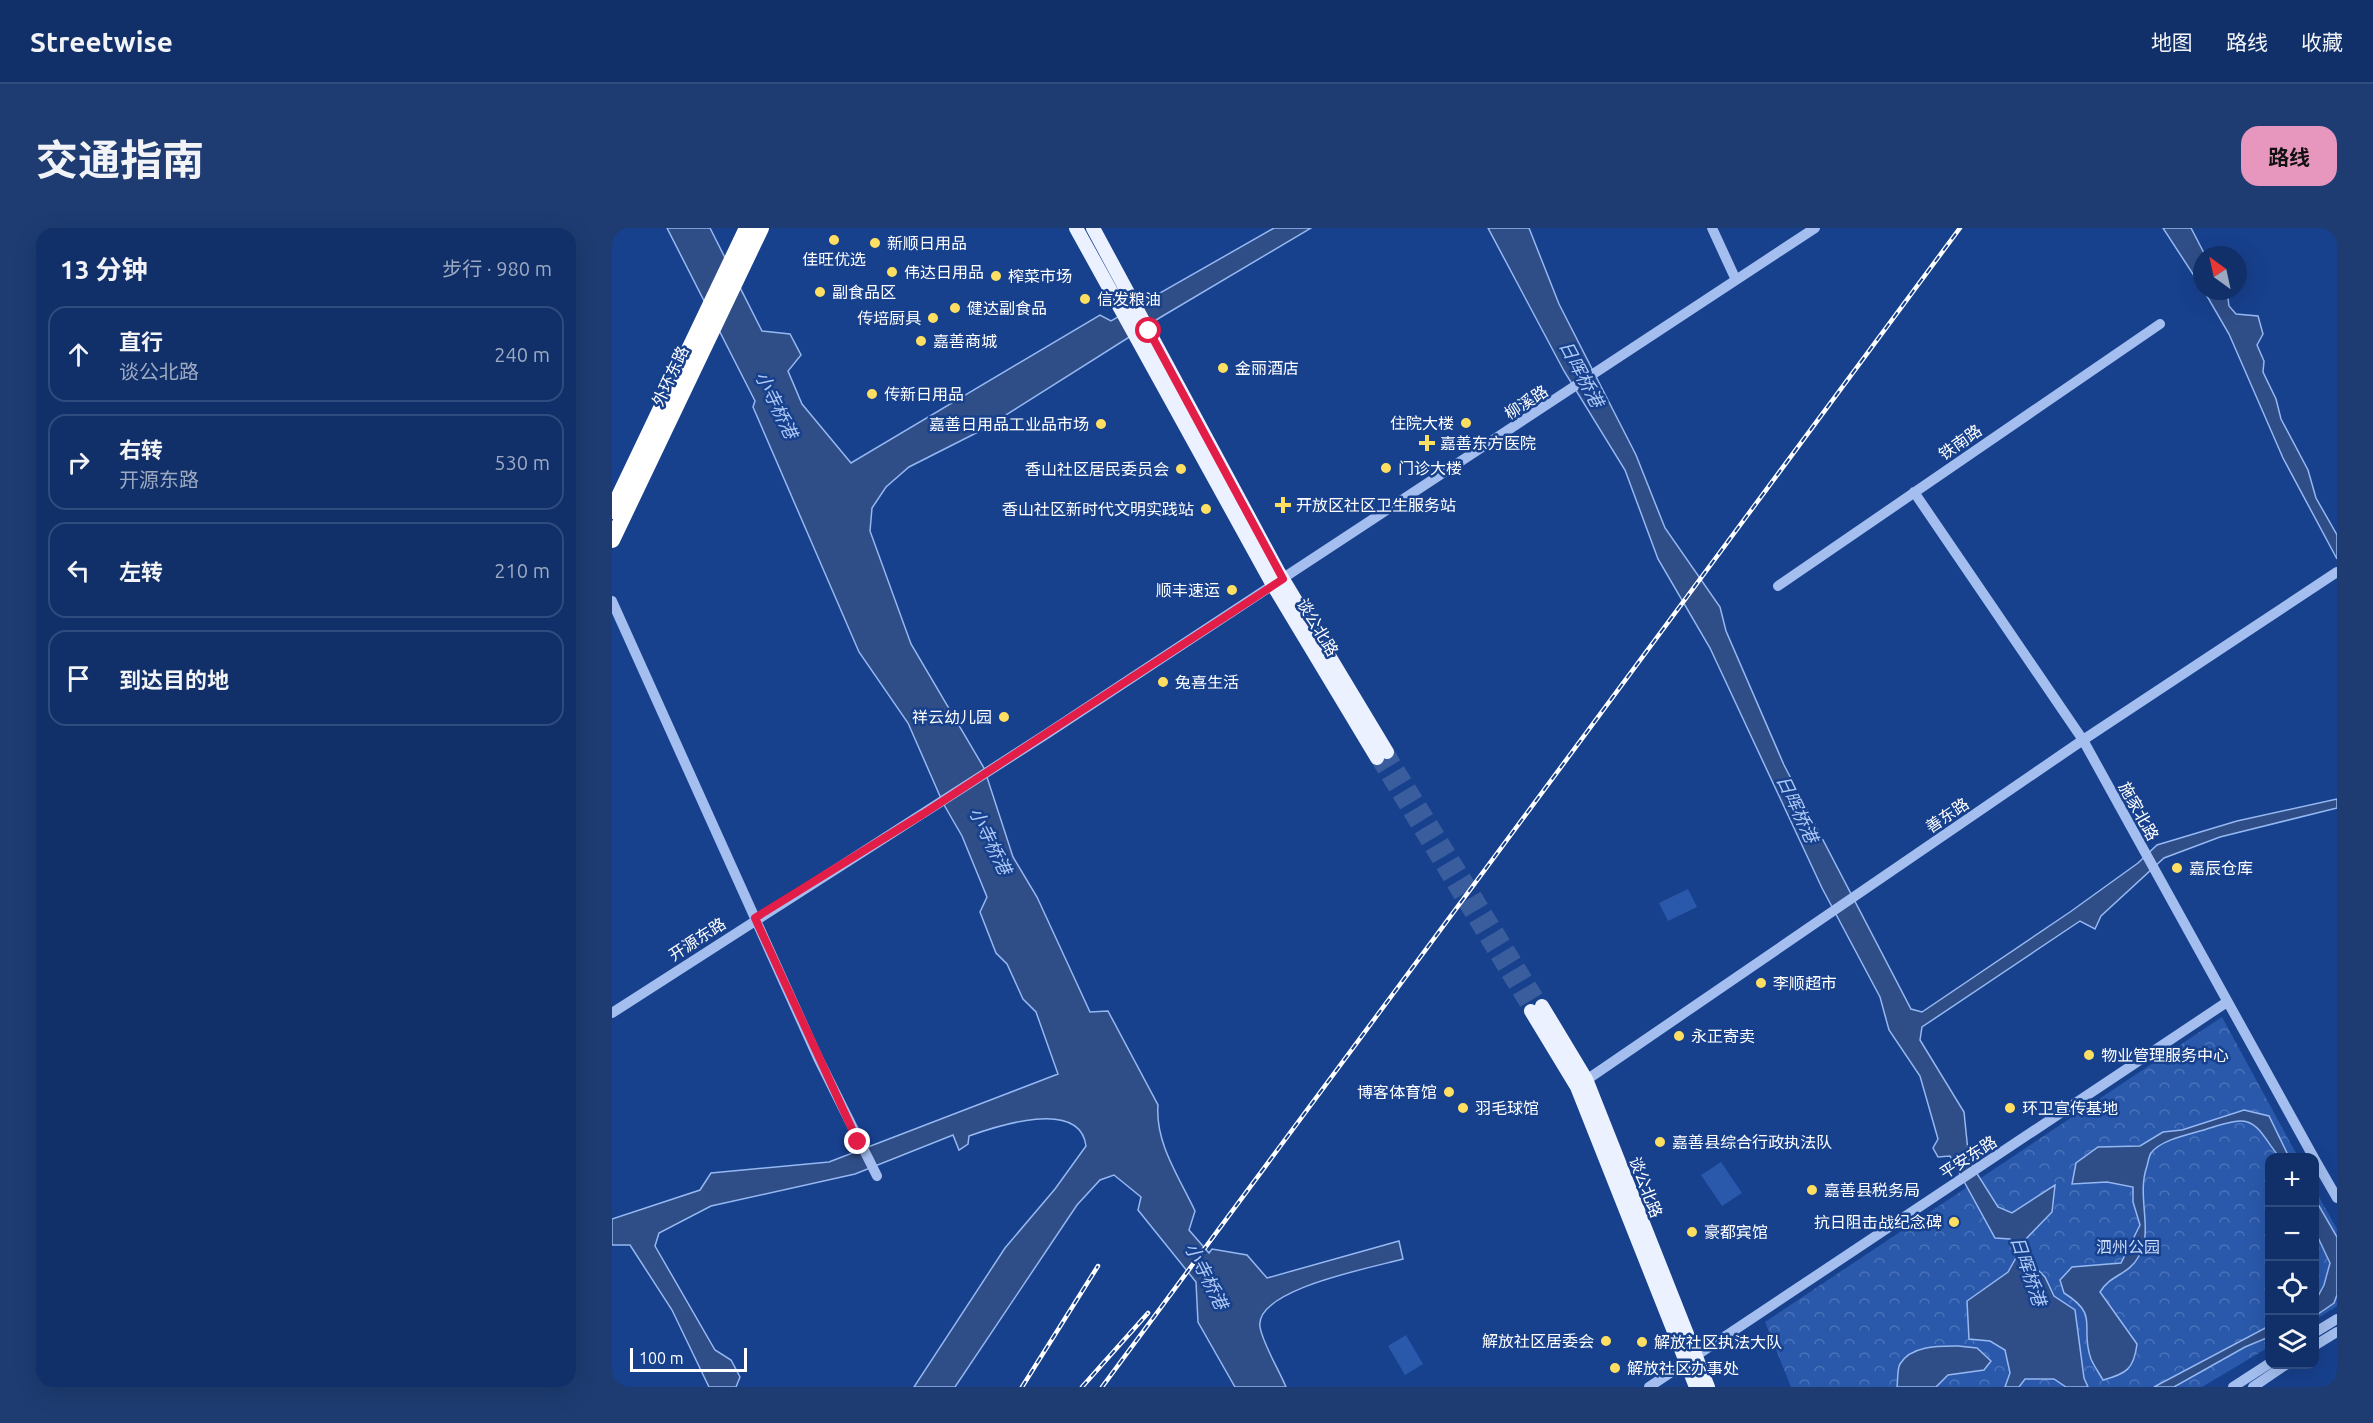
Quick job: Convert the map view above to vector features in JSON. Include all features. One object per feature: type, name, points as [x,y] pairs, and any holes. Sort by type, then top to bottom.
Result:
[{"type":"highway","name":"外环东路","points":[[612,540],[692,357],[751,233]]},
{"type":"highway","name":"外环东路","points":[[612,511],[692,357]]},
{"type":"main road","name":"谈公北路","points":[[1076,228],[1127,306],[1278,582],[1382,755]]},
{"type":"main road","name":"谈公北路","points":[[1093,228],[1127,306]]},
{"type":"main road","name":"谈公北路","points":[[1537,1008],[1582,1083],[1690,1360],[1696,1387]]},
{"type":"main road","name":"谈公北路","points":[[1690,1360],[1708,1387]]},
{"type":"street","points":[[1713,228],[1736,280]]},
{"type":"street","name":"柳溪路","points":[[1278,582],[1815,228]]},
{"type":"street","name":"铁南路","points":[[1778,586],[2160,324]]},
{"type":"street","name":"施家北路","points":[[1914,492],[2083,740],[2311,1153]]},
{"type":"street","name":"善东路","points":[[1582,1083],[2083,740],[2335,573]]},
{"type":"street","name":"开源东路","points":[[612,1013],[755,918],[923,814],[1278,582]]},
{"type":"street","points":[[612,601],[858,1142],[877,1176]]},
{"type":"street","name":"平安东路","points":[[1649,1387],[2227,1002]]},
{"type":"street","name":"施家北路","points":[[2319,1167],[2337,1198]]},
{"type":"street","points":[[2319,1331],[2337,1319]]},
{"type":"street","points":[[2319,1343],[2337,1332]]},
{"type":"street","points":[[2233,1387],[2265,1366]]},
{"type":"street","points":[[2253,1387],[2281,1369]]},
{"type":"green space","points":[[1688,889],[1697,907],[1668,921],[1659,903]]},
{"type":"green space","name":"泗州公园","points":[[2222,1017],[2296,1153],[2265,1153],[2265,1349],[2202,1387],[1791,1387],[1765,1322]]},
{"type":"green space","points":[[1721,1162],[1742,1193],[1722,1206],[1701,1175]]},
{"type":"green space","points":[[2319,1197],[2337,1229],[2337,1306],[2319,1317]]},
{"type":"green space","points":[[1406,1335],[1423,1364],[1405,1375],[1388,1346]]},
{"type":"water","name":"小寺桥港","points":[[667,228],[710,228],[762,331],[790,334],[801,355],[788,371],[802,404],[851,463],[1100,315],[1111,321],[1274,228],[1311,228],[1161,317],[982,430],[909,467],[886,487],[872,508],[870,531],[911,644],[984,768],[1013,857],[1037,897],[1090,1012],[1108,1011],[1158,1105],[1160,1133],[1164,1146],[1195,1211],[1189,1230],[1209,1253],[1212,1249],[1247,1255],[1267,1278],[1399,1241],[1403,1259],[1344,1274],[1295,1291],[1276,1301],[1263,1313],[1260,1327],[1262,1334],[1286,1387],[1235,1387],[1198,1322],[1196,1282],[1138,1210],[1141,1197],[1114,1175],[1100,1180],[1077,1205],[955,1387],[914,1387],[1005,1248],[1055,1189],[1086,1146],[1080,1131],[1069,1123],[1054,1119],[1017,1122],[969,1136],[968,1144],[959,1150],[953,1135],[855,1174],[711,1206],[659,1233],[655,1246],[715,1350],[731,1360],[740,1377],[736,1387],[709,1387],[672,1310],[630,1245],[612,1245],[612,1219],[700,1190],[711,1173],[829,1162],[1058,1074],[1036,1012],[1023,999],[1007,964],[996,953],[980,912],[987,897],[962,836],[943,803],[908,723],[859,652],[753,407],[755,401]]},
{"type":"water","name":"日晖桥港","points":[[1488,228],[1529,228],[1559,304],[1636,455],[1665,528],[1720,607],[1726,631],[1784,765],[1911,1009],[1922,1012],[2070,912],[2138,863],[2157,845],[2237,821],[2337,799],[2337,808],[2220,837],[2164,858],[2101,916],[2095,929],[2080,921],[1922,1027],[1920,1040],[1964,1112],[1969,1161],[1998,1207],[2012,1213],[2055,1185],[2052,1212],[2023,1242],[2029,1261],[2045,1277],[2054,1296],[2075,1310],[2084,1378],[2088,1387],[2066,1387],[2054,1379],[2025,1379],[2019,1387],[2005,1387],[2010,1373],[2005,1350],[1990,1341],[1969,1339],[1967,1301],[2008,1272],[2017,1256],[2010,1239],[1995,1238],[1950,1156],[1938,1157],[1933,1148],[1938,1139],[1920,1076],[1889,1030],[1880,997],[1822,888],[1710,648],[1658,559],[1625,470],[1564,371]]},
{"type":"water","points":[[2163,228],[2191,228],[2200,246],[2193,246],[2193,274]]},
{"type":"water","points":[[2209,300],[2228,300],[2229,306],[2236,314],[2258,316],[2263,334],[2257,345],[2264,361],[2263,372],[2276,399],[2281,419],[2308,470],[2316,498],[2337,535],[2337,559],[2283,458],[2229,334]]},
{"type":"water","points":[[2244,1110],[2269,1116],[2287,1153],[2276,1153],[2258,1128],[2252,1124],[2236,1121],[2179,1137],[2156,1148],[2150,1154],[2143,1189],[2145,1235],[2143,1246],[2135,1263],[2110,1281],[2100,1292],[2137,1344],[2136,1352],[2128,1369],[2103,1380],[2092,1362],[2088,1348],[2086,1315],[2075,1301],[2064,1293],[2060,1280],[2072,1267],[2121,1263],[2140,1225],[2133,1202],[2133,1187],[2107,1182],[2072,1184],[2076,1163],[2098,1147],[2140,1146],[2163,1132],[2182,1130]]},
{"type":"water","points":[[2319,1206],[2337,1237],[2337,1295],[2334,1303],[2319,1313],[2319,1294],[2330,1263],[2319,1240]]},
{"type":"water","points":[[2265,1328],[2265,1339],[2245,1347],[2174,1387],[2154,1387]]},
{"type":"water","points":[[1958,1346],[1977,1348],[1991,1361],[1984,1370],[1948,1375],[1936,1387],[1897,1387],[1899,1366],[1911,1353],[1926,1348]]},
{"type":"tunnel","points":[[1387,752],[1542,1006]]},
{"type":"tunnel","points":[[1377,758],[1531,1011]]},
{"type":"railway","points":[[1102,1387],[1960,228]]},
{"type":"railway","points":[[1022,1387],[1098,1266]]},
{"type":"railway","points":[[1082,1387],[1148,1313]]},
{"type":"place","name":"佳旺优选","points":[[834,240]]},
{"type":"place","name":"新顺日用品","points":[[875,243]]},
{"type":"place","name":"伟达日用品","points":[[892,272]]},
{"type":"place","name":"榨菜市场","points":[[996,276]]},
{"type":"place","name":"副食品区","points":[[820,292]]},
{"type":"place","name":"信发粮油","points":[[1085,299]]},
{"type":"place","name":"健达副食品","points":[[955,308]]},
{"type":"place","name":"传培厨具","points":[[933,318]]},
{"type":"place","name":"嘉善商城","points":[[921,341]]},
{"type":"place","name":"金丽酒店","points":[[1223,368]]},
{"type":"place","name":"传新日用品","points":[[872,394]]},
{"type":"place","name":"住院大楼","points":[[1466,423]]},
{"type":"place","name":"嘉善日用品工业品市场","points":[[1101,424]]},
{"type":"place","name":"嘉善东方医院","points":[[1427,443]]},
{"type":"place","name":"门诊大楼","points":[[1386,468]]},
{"type":"place","name":"香山社区居民委员会","points":[[1181,469]]},
{"type":"place","name":"开放区社区卫生服务站","points":[[1283,505]]},
{"type":"place","name":"香山社区新时代文明实践站","points":[[1206,509]]},
{"type":"place","name":"顺丰速运","points":[[1232,590]]},
{"type":"place","name":"兔喜生活","points":[[1163,682]]},
{"type":"place","name":"祥云幼儿园","points":[[1004,717]]},
{"type":"place","name":"嘉辰仓库","points":[[2177,868]]},
{"type":"place","name":"李顺超市","points":[[1761,983]]},
{"type":"place","name":"永正寄卖","points":[[1679,1036]]},
{"type":"place","name":"物业管理服务中心","points":[[2089,1055]]},
{"type":"place","name":"博客体育馆","points":[[1449,1092]]},
{"type":"place","name":"羽毛球馆","points":[[1463,1108]]},
{"type":"place","name":"环卫宣传基地","points":[[2010,1108]]},
{"type":"place","name":"嘉善县综合行政执法队","points":[[1660,1142]]},
{"type":"place","name":"嘉善县税务局","points":[[1812,1190]]},
{"type":"place","name":"抗日阻击战纪念碑","points":[[1954,1222]]},
{"type":"place","name":"豪都宾馆","points":[[1692,1232]]},
{"type":"place","name":"解放社区居委会","points":[[1606,1341]]},
{"type":"place","name":"解放社区执法大队","points":[[1642,1342]]},
{"type":"place","name":"解放社区办事处","points":[[1615,1368]]},
{"type":"route","points":[[858,1142],[755,918],[923,814],[1283,579],[1149,331]]}]
